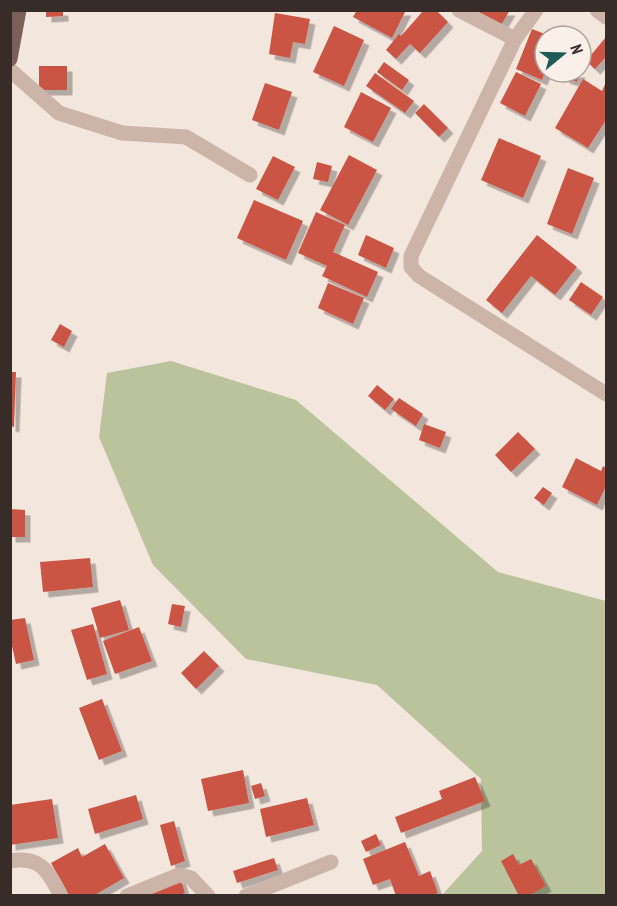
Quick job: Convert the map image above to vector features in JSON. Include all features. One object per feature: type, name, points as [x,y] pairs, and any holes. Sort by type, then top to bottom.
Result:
[{"type":"main road","points":[[10,59],[19,10]]},
{"type":"street","points":[[459,10],[515,39]]},
{"type":"street","points":[[536,10],[515,39],[411,256],[411,267],[419,276],[606,394]]},
{"type":"street","points":[[597,10],[606,17]]},
{"type":"street","points":[[10,70],[59,113],[122,133],[186,137],[250,175]]},
{"type":"street","points":[[10,861],[25,859],[40,865],[62,896]]},
{"type":"street","points":[[246,896],[331,862]]},
{"type":"street","points":[[127,896],[178,875],[191,878],[208,896]]},
{"type":"green space","points":[[171,361],[296,400],[498,572],[606,601],[606,895],[442,895],[482,851],[481,779],[377,685],[246,659],[153,565],[99,437],[107,373]]},
{"type":"building","points":[[46,10],[63,10],[63,16],[46,17]]},
{"type":"building","points":[[357,10],[406,10],[392,38],[353,17]]},
{"type":"building","points":[[424,10],[436,10],[448,22],[420,53],[410,44],[396,59],[386,50]]},
{"type":"building","points":[[473,10],[510,10],[500,27]]},
{"type":"building","points":[[275,13],[310,19],[305,44],[293,42],[290,58],[269,54]]},
{"type":"building","points":[[334,26],[364,40],[344,86],[313,72]]},
{"type":"building","points":[[532,29],[533,29],[533,76],[516,69]]},
{"type":"building","points":[[606,37],[606,57],[595,69],[593,53]]},
{"type":"building","points":[[384,62],[409,80],[402,90],[377,72]]},
{"type":"building","points":[[39,66],[67,66],[67,90],[39,90]]},
{"type":"building","points":[[516,72],[533,80],[533,84],[541,84],[525,116],[500,103]]},
{"type":"building","points":[[375,73],[414,101],[405,113],[366,86]]},
{"type":"building","points":[[606,82],[606,120],[588,148],[555,128],[580,84],[591,84],[602,91]]},
{"type":"building","points":[[265,83],[292,92],[279,130],[252,120]]},
{"type":"building","points":[[361,92],[391,108],[373,142],[344,127]]},
{"type":"building","points":[[424,104],[448,128],[439,137],[415,113]]},
{"type":"building","points":[[499,138],[541,156],[523,198],[481,180]]},
{"type":"building","points":[[349,155],[377,170],[348,225],[320,210]]},
{"type":"building","points":[[273,156],[295,167],[278,200],[256,189]]},
{"type":"building","points":[[317,162],[332,166],[328,182],[313,179]]},
{"type":"building","points":[[568,168],[594,178],[572,234],[547,224]]},
{"type":"building","points":[[254,200],[303,221],[286,260],[237,238]]},
{"type":"building","points":[[316,212],[345,225],[333,252],[378,272],[367,297],[322,276],[327,266],[298,253]]},
{"type":"building","points":[[366,235],[394,248],[386,268],[358,255]]},
{"type":"building","points":[[537,235],[577,267],[555,295],[531,276],[502,313],[486,300]]},
{"type":"building","points":[[581,282],[603,297],[591,315],[569,300]]},
{"type":"building","points":[[328,283],[364,298],[353,324],[318,308]]},
{"type":"building","points":[[60,324],[72,331],[64,347],[51,340]]},
{"type":"building","points":[[10,372],[16,372],[14,427],[10,426]]},
{"type":"building","points":[[377,385],[394,399],[385,410],[368,396]]},
{"type":"building","points":[[399,398],[423,414],[416,426],[391,409]]},
{"type":"building","points":[[424,424],[446,432],[440,448],[419,440]]},
{"type":"building","points":[[518,432],[535,449],[511,472],[495,455]]},
{"type":"building","points":[[576,458],[601,471],[603,466],[606,468],[606,486],[597,505],[562,487]]},
{"type":"building","points":[[543,487],[552,493],[544,505],[534,498]]},
{"type":"building","points":[[10,509],[25,510],[25,537],[10,537]]},
{"type":"building","points":[[90,558],[93,587],[43,592],[40,562]]},
{"type":"building","points":[[120,600],[129,630],[100,638],[91,608]]},
{"type":"building","points":[[172,604],[185,606],[181,627],[168,624]]},
{"type":"building","points":[[25,618],[34,660],[16,664],[10,637],[10,620]]},
{"type":"building","points":[[93,624],[107,674],[87,680],[71,630]]},
{"type":"building","points":[[139,627],[152,661],[115,674],[103,641]]},
{"type":"building","points":[[204,651],[219,666],[196,689],[181,673]]},
{"type":"building","points":[[102,699],[122,751],[99,760],[79,708]]},
{"type":"building","points":[[243,770],[249,803],[208,811],[201,779]]},
{"type":"building","points":[[475,777],[485,801],[401,833],[395,817],[442,799],[439,791]]},
{"type":"building","points":[[261,783],[265,796],[255,799],[251,786]]},
{"type":"building","points":[[136,795],[143,819],[95,834],[88,809]]},
{"type":"building","points":[[307,798],[314,825],[266,837],[260,809]]},
{"type":"building","points":[[52,799],[58,838],[10,845],[10,805]]},
{"type":"building","points":[[174,821],[185,861],[171,866],[160,825]]},
{"type":"building","points":[[376,834],[381,845],[366,852],[361,841]]},
{"type":"building","points":[[405,842],[419,876],[430,871],[438,893],[431,896],[396,896],[390,879],[373,885],[363,859]]},
{"type":"building","points":[[105,844],[124,878],[93,896],[69,896],[51,863],[78,848],[82,857]]},
{"type":"building","points":[[513,854],[519,865],[531,859],[546,886],[528,896],[519,896],[501,861]]},
{"type":"building","points":[[274,858],[278,870],[237,883],[233,871]]},
{"type":"building","points":[[180,877],[185,893],[177,896],[126,896]]}]
